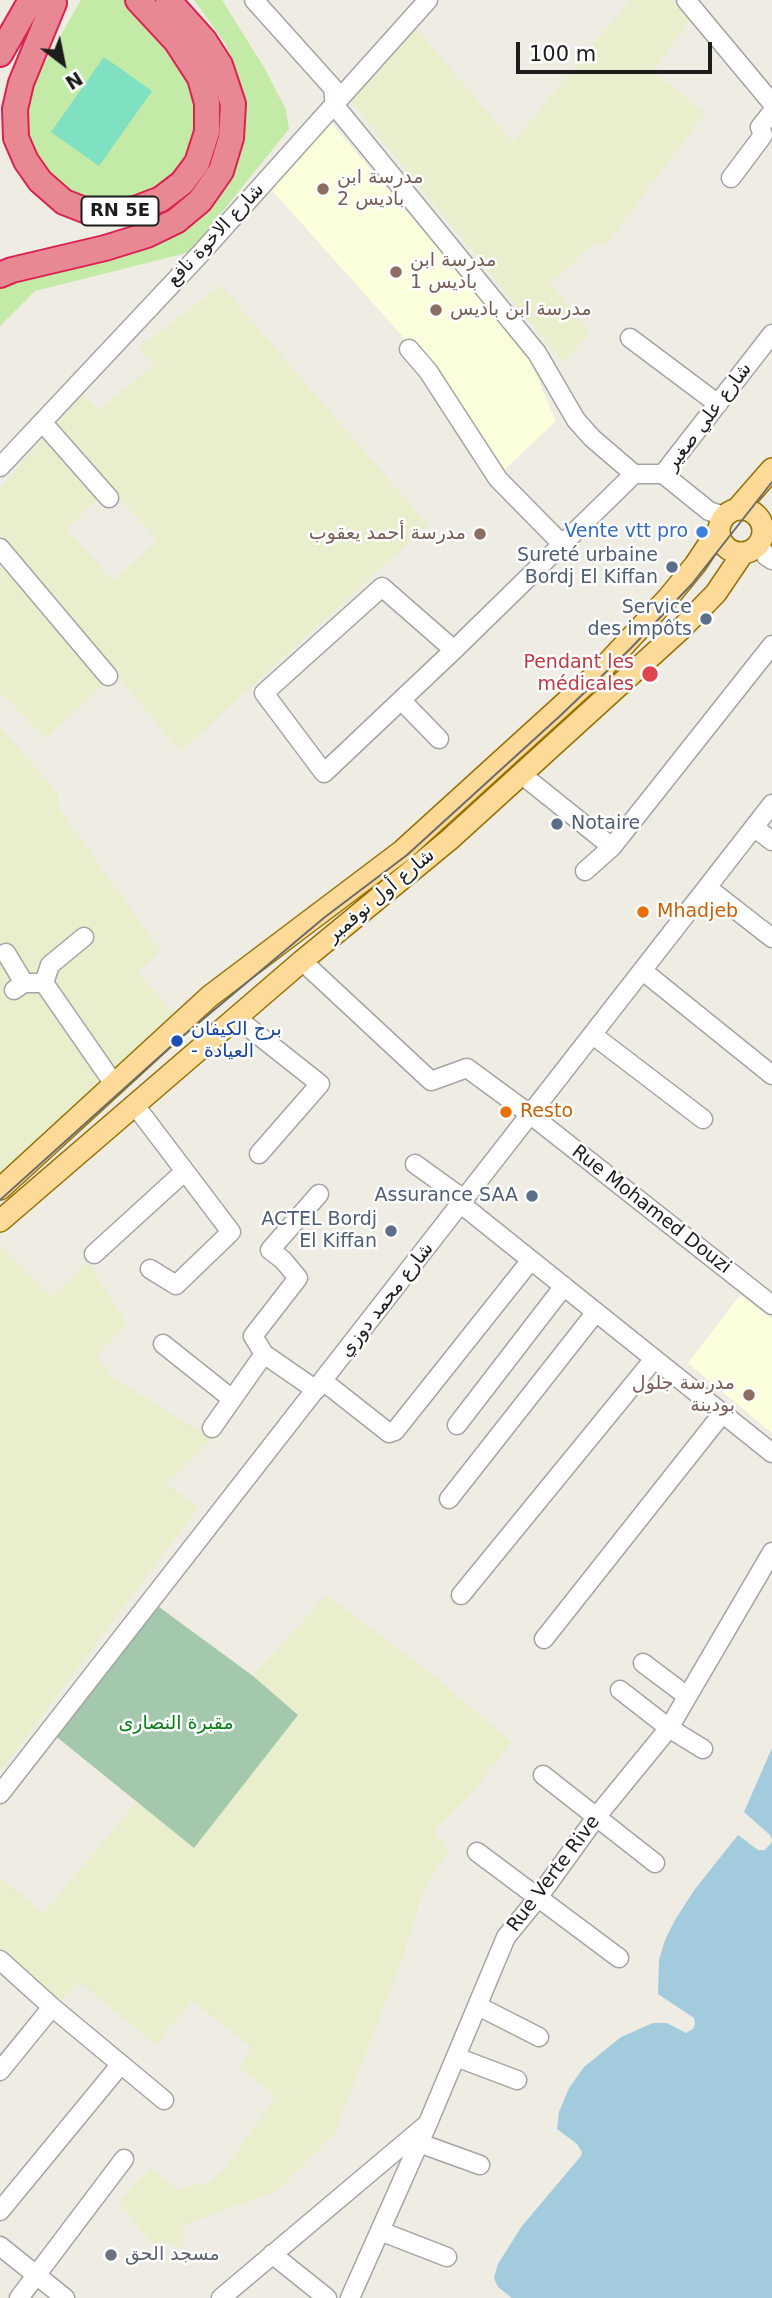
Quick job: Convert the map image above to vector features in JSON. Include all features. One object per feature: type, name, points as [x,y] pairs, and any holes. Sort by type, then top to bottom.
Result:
[{"type":"highway","name":"RN 5E","points":[[47,1],[15,108],[16,138],[26,161],[40,181],[64,202],[87,211],[113,212],[135,209],[161,199],[182,183],[197,163],[207,132],[207,103],[200,78],[176,41],[138,0]]},
{"type":"highway","name":"RN 5E","points":[[0,275],[147,235],[176,221],[201,201],[221,171],[230,138],[233,104],[220,65],[204,40],[167,0]]},
{"type":"highway","points":[[0,54],[47,1]]},
{"type":"highway","points":[[0,104],[47,1]]},
{"type":"main road","name":"شارع أول نوفمبر","points":[[0,1189],[210,996],[402,851],[600,671],[668,598],[695,565],[727,518],[772,469]]},
{"type":"main road","points":[[749,510],[757,515],[762,540],[733,552],[722,542],[727,518],[749,510]]},
{"type":"main road","name":"شارع أول نوفمبر","points":[[0,1221],[134,1104],[238,1019],[302,961],[449,840],[682,628],[762,540]]},
{"type":"street","points":[[254,0],[333,88],[335,106],[537,353],[576,420],[592,438],[634,474],[663,474]]},
{"type":"street","name":"شارع الاخوة نافع","points":[[0,467],[335,106],[428,0]]},
{"type":"street","points":[[687,0],[772,103]]},
{"type":"street","points":[[731,177],[763,135],[760,127],[772,111]]},
{"type":"street","name":"شارع علي صغير","points":[[727,518],[709,511],[663,474],[772,334]]},
{"type":"street","points":[[631,338],[718,404]]},
{"type":"street","points":[[409,348],[428,371],[498,479],[561,543]]},
{"type":"street","points":[[43,422],[109,498]]},
{"type":"street","points":[[454,650],[382,587],[264,693],[324,772],[454,650],[634,474]]},
{"type":"street","points":[[0,548],[108,676]]},
{"type":"street","points":[[586,870],[612,847],[772,645]]},
{"type":"street","points":[[401,699],[439,739]]},
{"type":"street","points":[[521,774],[612,847]]},
{"type":"street","name":"شارع محمد دوزي","points":[[0,1794],[772,804]]},
{"type":"street","points":[[755,828],[772,841]]},
{"type":"street","points":[[708,888],[772,938]]},
{"type":"street","points":[[44,983],[50,965],[84,937]]},
{"type":"street","points":[[6,953],[19,987],[44,983]]},
{"type":"street","name":"Rue Mohamed Douzi","points":[[302,961],[431,1081],[467,1068],[531,1115],[772,1305]]},
{"type":"street","points":[[643,971],[772,1075]]},
{"type":"street","points":[[44,983],[114,1084]]},
{"type":"street","points":[[238,1019],[320,1084],[259,1154]]},
{"type":"street","points":[[593,1035],[704,1119]]},
{"type":"street","points":[[134,1104],[231,1232],[176,1285],[150,1269]]},
{"type":"street","points":[[415,1164],[772,1453]]},
{"type":"street","points":[[94,1254],[184,1171]]},
{"type":"street","points":[[319,1194],[271,1250],[298,1278],[253,1336],[264,1354],[319,1386],[389,1433],[395,1431],[531,1260]]},
{"type":"street","points":[[457,1425],[564,1286]]},
{"type":"street","points":[[449,1499],[596,1312]]},
{"type":"street","points":[[163,1344],[232,1399]]},
{"type":"street","points":[[212,1428],[264,1354]]},
{"type":"street","points":[[461,1595],[654,1359]]},
{"type":"street","points":[[544,1639],[722,1413]]},
{"type":"street","name":"Rue Verte Rive","points":[[350,2298],[428,2123],[506,1937],[597,1816],[669,1728],[772,1552]]},
{"type":"street","points":[[643,1663],[687,1696]]},
{"type":"street","points":[[620,1690],[669,1728],[703,1749]]},
{"type":"street","points":[[543,1775],[655,1863]]},
{"type":"street","points":[[477,1852],[620,1958]]},
{"type":"street","points":[[0,1961],[164,2100]]},
{"type":"street","points":[[478,2006],[539,2037]]},
{"type":"street","points":[[0,2071],[52,2007]]},
{"type":"street","points":[[456,2057],[517,2080]]},
{"type":"street","points":[[0,2211],[121,2064]]},
{"type":"street","points":[[221,2298],[428,2123]]},
{"type":"street","points":[[419,2143],[480,2165]]},
{"type":"street","points":[[19,2298],[124,2159]]},
{"type":"street","points":[[380,2231],[447,2257]]},
{"type":"street","points":[[0,2246],[65,2298]]},
{"type":"street","points":[[272,2254],[327,2298]]},
{"type":"shaded area","points":[[630,0],[671,0],[690,20],[653,70],[705,114],[603,248],[597,241],[551,283],[590,333],[563,363],[349,99],[415,27],[513,142]]},
{"type":"shaded area","name":"مدرسة ابن باديس","points":[[325,116],[526,352],[556,421],[503,471],[430,367],[270,188]]},
{"type":"shaded area","points":[[221,285],[428,525],[180,752],[0,533],[0,489],[43,439],[101,496],[67,529],[113,581],[157,540],[54,424],[82,394],[99,410],[153,365],[139,348]]},
{"type":"shaded area","points":[[0,559],[107,681],[46,739],[0,692]]},
{"type":"shaded area","points":[[0,727],[58,793],[57,804],[66,818],[161,951],[138,972],[180,1020],[0,1182]]},
{"type":"shaded area","points":[[0,1245],[52,1297],[88,1261],[126,1323],[97,1357],[111,1376],[212,1439],[167,1484],[198,1508],[0,1772]]},
{"type":"shaded area","name":"مدرسة جلول بودينة","points":[[740,1295],[772,1319],[772,1433],[688,1363]]},
{"type":"shaded area","points":[[326,1595],[429,1672],[512,1742],[476,1788],[434,1832],[449,1850],[422,1893],[406,1949],[335,2133],[276,2192],[183,2225],[184,2249],[168,2242],[154,2246],[119,2202],[151,2167],[179,2191],[209,2183],[226,2168],[276,2095],[240,2068],[252,2048],[192,2000],[156,2045],[79,1982],[59,2003],[0,1952],[0,1878],[44,1913],[138,1800],[194,1847],[297,1715],[253,1676]]},
{"type":"green space","points":[[81,0],[126,0],[163,36],[199,98],[193,150],[168,184],[133,202],[90,202],[68,192],[42,168],[25,135],[25,104],[33,84]]},
{"type":"green space","points":[[194,0],[222,0],[265,69],[286,110],[289,129],[190,252],[35,291],[0,326],[0,289],[22,278],[190,221],[243,113],[244,96],[225,43]]},
{"type":"green space","points":[[104,57],[152,91],[99,166],[51,132]]},
{"type":"green space","name":"مقبرة النصارى","points":[[159,1607],[253,1676],[298,1715],[194,1848],[53,1734]]},
{"type":"water","points":[[772,1748],[772,1840],[770,1835],[744,1812]]},
{"type":"water","points":[[738,1835],[758,1850],[765,1850],[772,1842],[772,2298],[512,2298],[498,2287],[494,2278],[498,2264],[522,2226],[581,2156],[582,2152],[577,2144],[557,2129],[559,2112],[569,2088],[584,2067],[621,2037],[653,2023],[667,2023],[686,2033],[693,2029],[694,2018],[658,1994],[659,1960],[675,1920],[695,1889]]},
{"type":"tram line","points":[[0,1200],[177,1041],[325,917],[407,855],[561,715],[630,649],[692,584],[772,482]]},
{"type":"place","name":"مدرسة ابن باديس 2","points":[[323,189]]},
{"type":"place","name":"مدرسة ابن باديس 1","points":[[396,272]]},
{"type":"place","name":"مدرسة ابن باديس","points":[[436,310]]},
{"type":"place","name":"Vente vtt pro","points":[[702,532]]},
{"type":"place","name":"مدرسة أحمد يعقوب","points":[[480,534]]},
{"type":"place","name":"Sureté urbaine Bordj El Kiffan","points":[[672,567]]},
{"type":"place","name":"Service des impôts","points":[[706,619]]},
{"type":"place","name":"Pendant les médicales","points":[[650,674]]},
{"type":"place","name":"Notaire","points":[[557,824]]},
{"type":"place","name":"Mhadjeb","points":[[643,912]]},
{"type":"place","name":"برج الكيفان - العيادة","points":[[177,1041]]},
{"type":"place","name":"Resto","points":[[506,1112]]},
{"type":"place","name":"Assurance SAA","points":[[532,1196]]},
{"type":"place","name":"ACTEL Bordj El Kiffan","points":[[391,1231]]},
{"type":"place","name":"مدرسة جلول بودينة","points":[[749,1395]]},
{"type":"place","name":"مسجد الحق","points":[[111,2255]]}]
